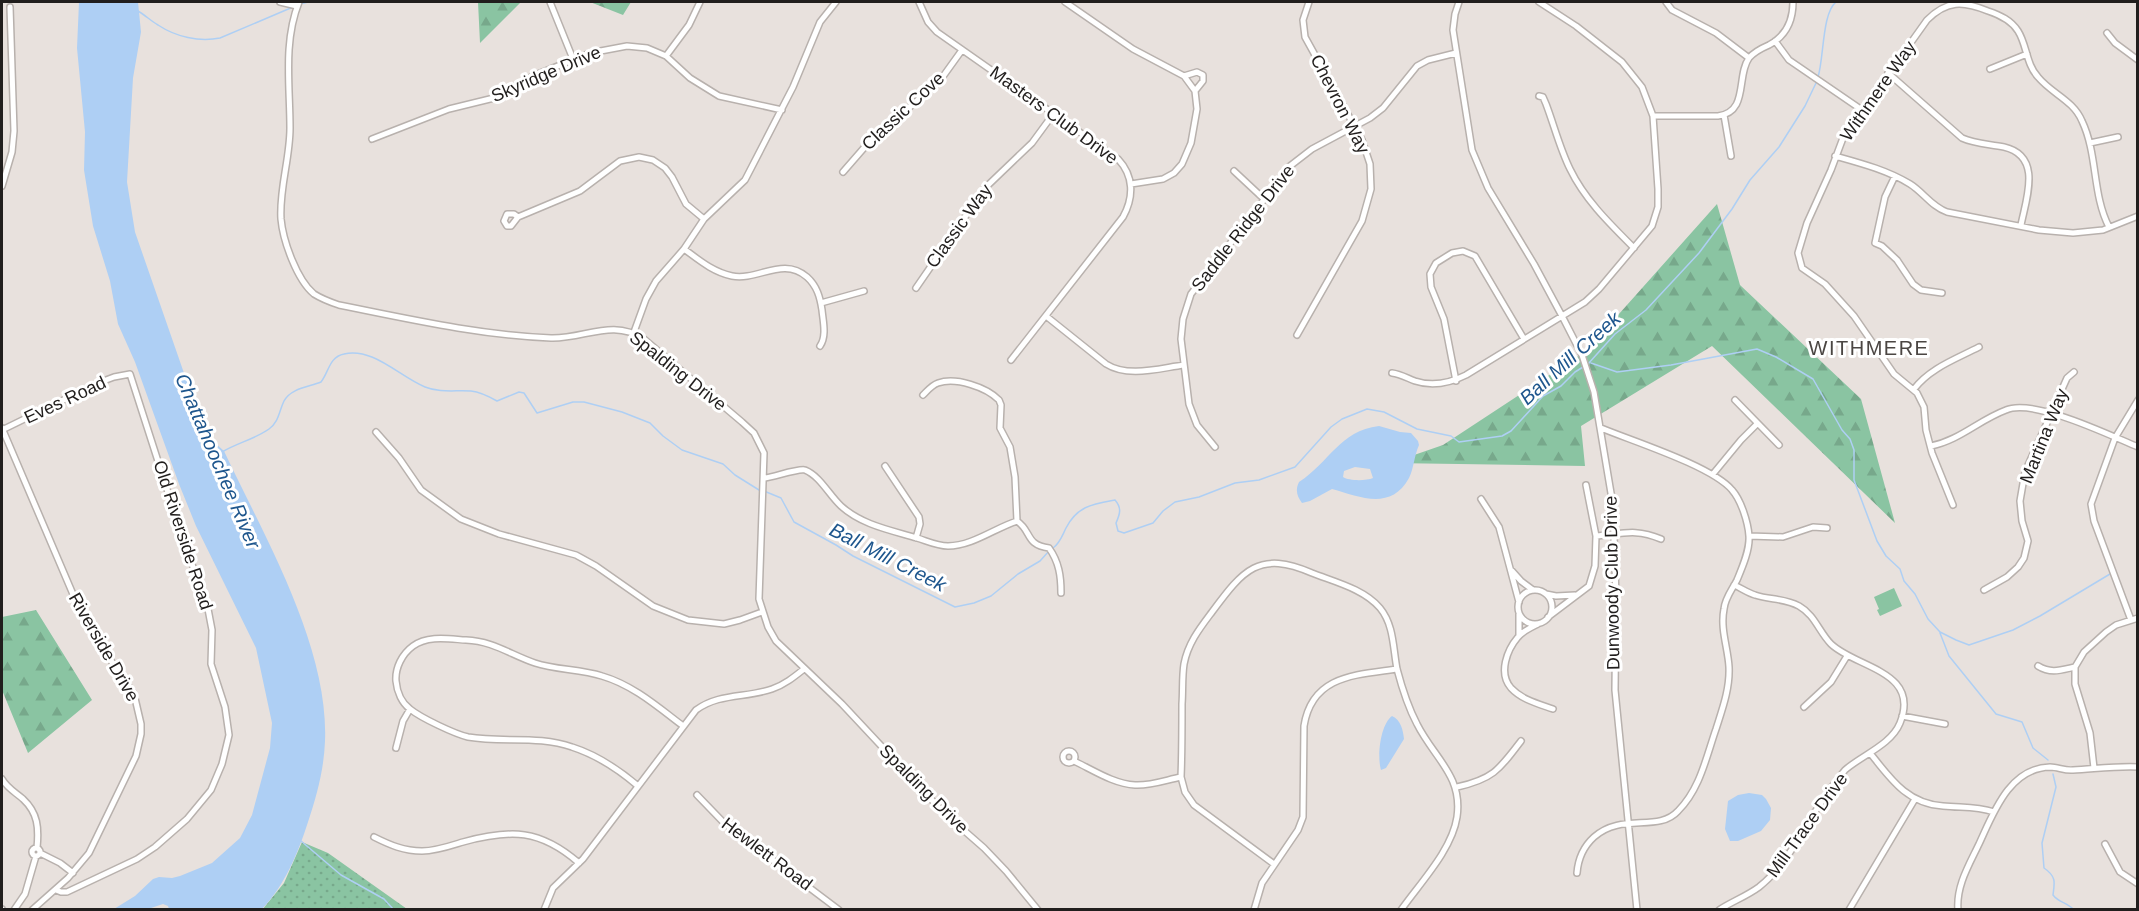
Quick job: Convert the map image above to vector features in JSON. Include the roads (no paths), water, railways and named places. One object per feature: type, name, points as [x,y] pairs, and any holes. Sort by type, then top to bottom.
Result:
[{"type":"street","points":[[280,2],[298,4]]},
{"type":"street","points":[[550,2],[573,59]]},
{"type":"street","points":[[666,56],[689,25],[700,2]]},
{"type":"street","points":[[634,332],[650,289],[684,249],[704,219],[745,180],[782,110],[820,22],[836,2]]},
{"type":"street","name":"Masters Club Drive","points":[[920,2],[922,11],[932,27],[1118,159],[1127,170],[1131,184],[1130,201],[1123,217],[1011,360]]},
{"type":"street","points":[[1065,2],[1130,46],[1184,76],[1195,91],[1197,109],[1191,143],[1182,164],[1163,179],[1131,184]]},
{"type":"street","name":"Chevron Way","points":[[1297,335],[1366,210],[1371,189],[1367,152],[1305,37],[1303,20],[1309,2]]},
{"type":"street","name":"Dunwoody Club Drive","points":[[1459,2],[1454,22],[1456,53],[1472,150],[1477,166],[1562,316],[1589,373],[1601,428],[1615,535],[1615,690],[1637,909]]},
{"type":"street","points":[[1392,374],[1428,384],[1456,381],[1585,302],[1599,290],[1652,226],[1658,207],[1653,116],[1642,87],[1623,62],[1576,26],[1539,2]]},
{"type":"street","points":[[1666,2],[1672,10],[1716,33],[1749,58]]},
{"type":"street","points":[[1653,116],[1724,115],[1734,108],[1740,97],[1749,58],[1775,41],[1789,24],[1792,2]]},
{"type":"street","name":"Withmere Way","points":[[1953,506],[1926,430],[1924,406],[1914,389],[1894,374],[1854,316],[1825,284],[1805,271],[1800,264],[1798,252],[1846,131],[1932,14],[1954,3],[1971,4],[2007,19],[2019,32],[2032,71],[2049,89],[2068,100],[2077,110],[2090,143],[2099,201],[2109,227]]},
{"type":"street","name":"Spalding Drive","points":[[298,4],[288,47],[290,136],[281,219],[295,265],[313,293],[339,305],[480,333],[553,338],[611,328],[634,332],[754,433],[764,453],[765,478],[758,585],[762,612],[776,641],[842,704],[944,813],[984,848],[1038,909]]},
{"type":"street","points":[[2,186],[12,152],[14,131],[10,7]]},
{"type":"street","points":[[2107,33],[2115,43],[2138,60]]},
{"type":"street","points":[[1775,41],[1789,60],[1862,110]]},
{"type":"street","name":"Skyridge Drive","points":[[372,139],[449,109],[494,98],[533,76],[573,59],[601,50],[627,46],[647,48],[666,56],[690,78],[719,96],[782,110]]},
{"type":"street","name":"Classic Cove","points":[[843,172],[870,141],[939,82],[962,50]]},
{"type":"street","name":"Saddle Ridge Drive","points":[[1215,447],[1191,413],[1181,330],[1186,305],[1191,294],[1290,166],[1383,108],[1417,66],[1428,60],[1456,53]]},
{"type":"street","points":[[1990,69],[2027,54]]},
{"type":"street","points":[[1184,76],[1197,72],[1203,75],[1203,81],[1195,91]]},
{"type":"street","points":[[1888,73],[1962,138],[2005,147],[2019,153],[2028,169],[2030,182],[2021,225]]},
{"type":"street","points":[[1539,96],[1543,97],[1577,183],[1598,210],[1634,248]]},
{"type":"street","name":"Classic Way","points":[[916,288],[985,188],[1032,143],[1054,113]]},
{"type":"street","points":[[1724,115],[1731,156]]},
{"type":"street","points":[[2090,143],[2118,137]]},
{"type":"street","points":[[1835,156],[1895,176],[1912,186],[1943,211],[2039,230],[2073,233],[2095,232],[2138,216]]},
{"type":"street","points":[[519,217],[580,191],[620,161],[639,157],[653,160],[665,168],[686,204],[704,219]]},
{"type":"street","points":[[1234,171],[1264,199]]},
{"type":"street","points":[[1895,176],[1886,198],[1875,243],[1882,246],[1897,260],[1913,284],[1921,291],[1942,293]]},
{"type":"street","points":[[684,249],[712,268],[733,276],[745,277],[779,268],[796,270],[813,282],[821,303],[824,336],[820,346]]},
{"type":"street","points":[[1456,381],[1444,319],[1430,281],[1432,268],[1441,258],[1463,251],[1475,256],[1524,339]]},
{"type":"street","points":[[821,303],[864,291]]},
{"type":"street","points":[[1046,316],[1116,370],[1130,372],[1184,365]]},
{"type":"street","points":[[1914,389],[1920,380],[1939,367],[1979,347]]},
{"type":"street","name":"Martina Way","points":[[1984,590],[2007,577],[2024,558],[2028,542],[2021,512],[2025,472],[2067,378],[2074,372]]},
{"type":"street","name":"Eves Road","points":[[2,429],[98,383],[130,374]]},
{"type":"street","name":"Old Riverside Road","points":[[56,890],[67,892],[137,859],[188,819],[211,790],[222,764],[229,735],[225,707],[211,664],[212,630],[208,609],[130,374]]},
{"type":"street","points":[[923,395],[937,383],[951,381],[975,386],[999,400],[1001,405],[1000,428],[1010,447],[1016,477],[1017,521]]},
{"type":"street","points":[[1735,400],[1779,445]]},
{"type":"street","points":[[2094,768],[2090,733],[2075,684],[2075,668],[2084,652],[2098,638],[2116,625],[2134,619],[2094,521],[2091,504],[2115,438],[2138,400]]},
{"type":"street","points":[[1931,446],[1956,438],[2006,409],[2013,408],[2038,409],[2052,413],[2138,447]]},
{"type":"street","points":[[1713,474],[1741,440],[1758,424]]},
{"type":"street","points":[[1577,873],[1582,853],[1590,841],[1606,827],[1628,822],[1656,822],[1676,814],[1704,769],[1723,709],[1727,688],[1729,668],[1723,618],[1726,600],[1745,556],[1749,536],[1741,506],[1733,491],[1713,474],[1601,428]]},
{"type":"street","name":"Riverside Drive","points":[[2,429],[84,619],[134,694],[140,714],[141,734],[136,756],[95,841],[73,873],[33,909]]},
{"type":"street","points":[[376,432],[399,458],[421,490],[460,519],[499,534],[576,555],[596,566],[641,599],[688,620],[724,624],[762,612]]},
{"type":"street","points":[[885,466],[919,517],[920,524],[916,538]]},
{"type":"street","points":[[765,478],[780,477],[797,470],[805,471],[821,482],[838,503],[855,516],[883,528],[939,545],[956,545],[1017,521]]},
{"type":"street","points":[[1553,709],[1529,701],[1512,689],[1506,679],[1504,668],[1506,659],[1519,636],[1589,585],[1595,566],[1596,536],[1586,485]]},
{"type":"street","points":[[1481,499],[1499,527],[1511,570],[1519,602],[1519,636]]},
{"type":"street","points":[[1017,521],[1023,525],[1033,543],[1049,548],[1051,551],[1060,570],[1061,593]]},
{"type":"street","points":[[1749,536],[1783,537],[1813,527],[1827,528]]},
{"type":"street","points":[[1596,536],[1636,532],[1661,539]]},
{"type":"street","points":[[1274,864],[1194,805],[1185,792],[1181,777],[1183,676],[1187,652],[1195,636],[1240,577],[1251,569],[1271,563],[1292,564],[1369,598],[1380,608],[1388,620],[1397,669],[1418,725],[1457,787],[1457,816],[1448,844],[1401,909]]},
{"type":"street","points":[[1511,570],[1533,590],[1556,596],[1577,595]]},
{"type":"street","points":[[1734,585],[1755,595],[1779,598],[1803,608],[1813,617],[1830,642],[1847,656],[1893,679],[1901,693],[1904,709],[1902,716],[1945,724]]},
{"type":"street","points":[[1519,602],[1524,594],[1533,590]]},
{"type":"street","points":[[1545,594],[1551,604],[1548,617]]},
{"type":"street","points":[[1519,613],[1528,622],[1538,624]]},
{"type":"street","points":[[638,786],[606,762],[572,747],[538,739],[465,736],[410,709],[400,697],[396,681],[399,665],[407,651],[418,643],[430,639],[476,640],[496,645],[536,664],[592,673],[615,680],[638,692],[683,726]]},
{"type":"street","points":[[1804,707],[1831,682],[1847,656]]},
{"type":"street","points":[[2038,666],[2046,671],[2075,668]]},
{"type":"street","points":[[544,909],[553,888],[579,863],[696,710],[711,701],[772,689],[789,681],[804,669]]},
{"type":"street","points":[[1254,909],[1262,883],[1298,830],[1303,817],[1304,726],[1313,700],[1339,679],[1397,669]]},
{"type":"street","points":[[396,748],[403,721],[410,709]]},
{"type":"street","name":"Mill Trace Drive","points":[[1719,909],[1758,888],[1770,877],[1786,857],[1836,781],[1897,728],[1902,716]]},
{"type":"street","points":[[1457,787],[1477,783],[1492,775],[1521,741]]},
{"type":"street","points":[[1870,753],[1894,784],[1915,799],[1934,805],[1972,806],[1994,812]]},
{"type":"street","points":[[1074,761],[1114,780],[1129,784],[1145,785],[1181,777]]},
{"type":"street","points":[[1958,909],[1960,886],[1994,812],[2011,786],[2024,776],[2051,767],[2068,771],[2138,767]]},
{"type":"street","points":[[2,779],[22,798],[35,815],[39,833],[38,852],[25,894],[14,909]]},
{"type":"street","name":"Hewlett Road","points":[[697,795],[724,824],[839,909]]},
{"type":"street","points":[[1849,909],[1886,851],[1915,799]]},
{"type":"street","points":[[374,837],[399,848],[423,851],[494,834],[521,833],[551,843],[579,863]]},
{"type":"street","points":[[2105,844],[2120,872],[2138,885]]},
{"type":"street","points":[[38,852],[60,863],[73,873]]},
{"type":"water","name":"Chattahoochee River","points":[[79,2],[138,2],[141,32],[133,78],[127,182],[135,232],[185,376],[214,442],[224,451],[275,555],[291,592],[317,668],[323,705],[325,741],[319,782],[295,857],[284,879],[262,909],[169,909],[163,904],[148,909],[114,909],[135,896],[153,879],[180,876],[212,863],[240,838],[252,815],[270,748],[272,723],[256,648],[196,526],[135,362],[118,324],[110,281],[93,226],[84,170],[85,132],[77,48]]},
{"type":"water","points":[[1379,426],[1411,433],[1418,441],[1419,445],[1411,474],[1402,488],[1393,495],[1374,499],[1332,489],[1302,503],[1297,493],[1299,482],[1344,441],[1365,429]],"holes":[[[1355,467],[1370,469],[1373,478],[1370,479],[1353,480],[1343,477],[1344,471]]]},
{"type":"water","points":[[1392,716],[1399,723],[1404,739],[1386,768],[1381,770],[1380,742],[1385,726]]},
{"type":"water","points":[[1749,793],[1762,795],[1766,799],[1771,808],[1770,820],[1761,831],[1738,841],[1730,841],[1725,829],[1728,801],[1738,795]]},
{"type":"waterway","points":[[300,4],[308,2]]},
{"type":"waterway","name":"Ball Mill Creek","points":[[1818,77],[1828,16],[1836,2]]},
{"type":"waterway","points":[[138,11],[172,33],[188,38],[204,39],[220,38],[293,7]]},
{"type":"waterway","name":"Ball Mill Creek","points":[[1588,364],[1615,334],[1646,310],[1699,253],[1732,209],[1750,180],[1779,147],[1805,106],[1817,81]]},
{"type":"waterway","points":[[1591,363],[1617,372],[1671,365],[1757,349],[1776,357],[1813,379],[1842,430],[1850,439],[1854,450],[1854,480],[1877,541],[1886,556],[1900,569],[1904,581],[1915,594],[1928,619],[1940,632],[1956,640],[1969,645],[2013,630],[2110,574]]},
{"type":"waterway","name":"Ball Mill Creek","points":[[222,452],[269,429],[277,420],[284,401],[291,393],[321,382],[335,358],[355,353],[376,359],[431,389],[474,392],[497,401],[519,392],[524,393],[537,413],[573,402],[584,402],[622,412],[650,423],[682,450],[723,464],[735,475],[759,490]]},
{"type":"waterway","name":"Ball Mill Creek","points":[[1053,548],[1059,542],[1070,521],[1086,507],[1115,500],[1119,508],[1116,523],[1118,531],[1124,533],[1153,523],[1175,502],[1199,497],[1235,483],[1259,480],[1295,467],[1331,427],[1342,419],[1367,409],[1384,412],[1417,429],[1451,436],[1459,442],[1502,436],[1511,431],[1543,396],[1561,386],[1583,367]]},
{"type":"waterway","name":"Ball Mill Creek","points":[[764,491],[781,498],[794,522],[853,556],[955,607],[991,596],[1018,574],[1040,561],[1049,551]]},
{"type":"waterway","points":[[1940,633],[1949,656],[1996,714],[2022,722],[2033,748],[2048,760]]},
{"type":"waterway","points":[[2053,774],[2056,787],[2042,843],[2044,868],[2054,880],[2053,895],[2074,910]]},
{"type":"waterway","points":[[301,841],[341,875],[384,899],[394,910]]},
{"type":"district","name":"WITHMERE","points":[[1869,348]]}]
